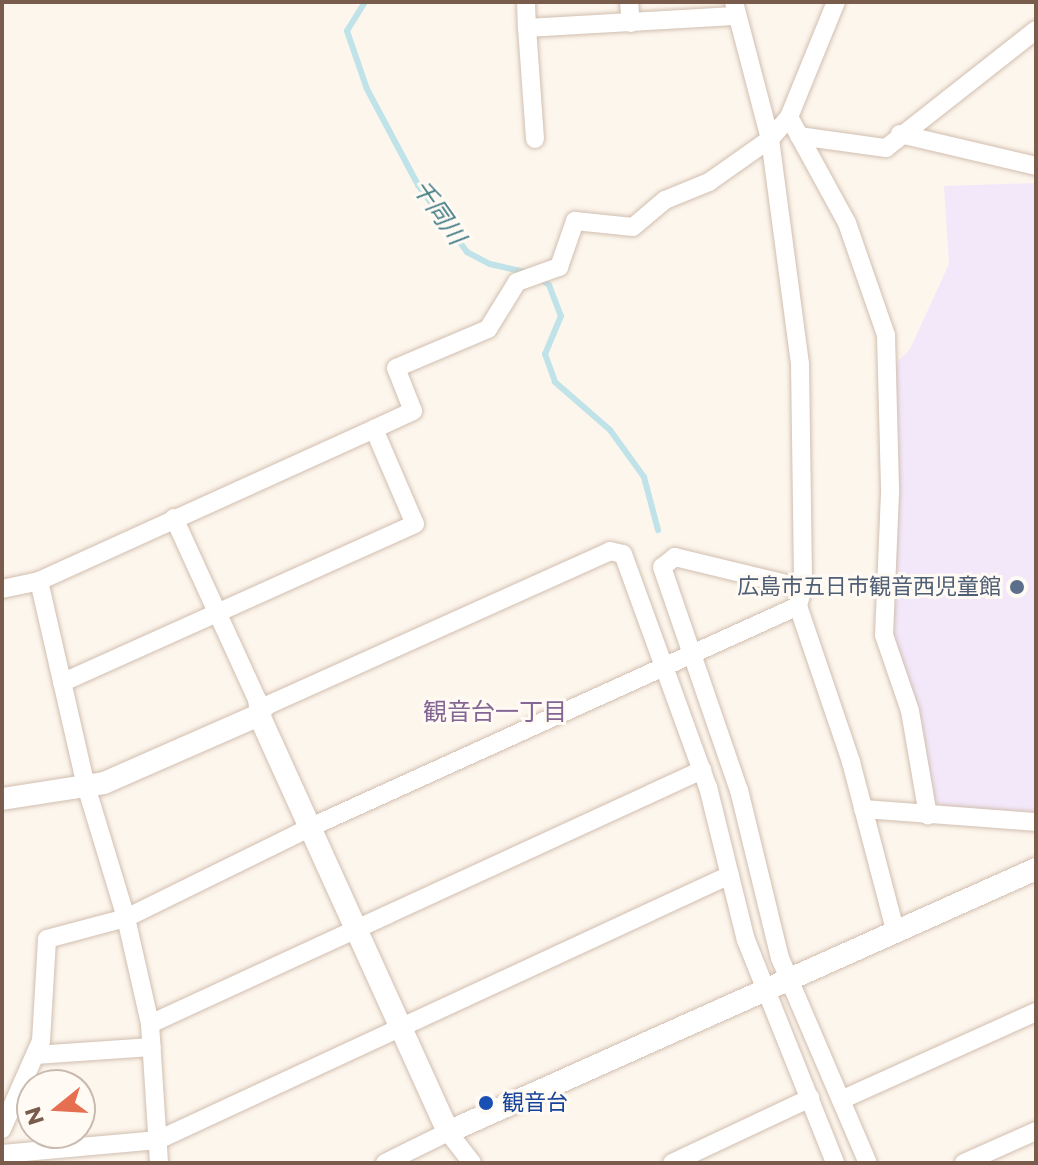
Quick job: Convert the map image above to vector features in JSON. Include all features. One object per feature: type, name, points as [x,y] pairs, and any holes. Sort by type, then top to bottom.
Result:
[{"type":"street","points":[[526,2],[535,139]]},
{"type":"street","points":[[629,2],[631,23]]},
{"type":"street","points":[[2,589],[39,581],[413,411],[396,368],[488,329],[517,282],[559,267],[575,221],[633,227],[665,200],[709,182],[770,139],[789,117],[836,2]]},
{"type":"street","points":[[527,28],[631,23],[734,9],[770,139],[800,364],[801,597],[896,933]]},
{"type":"street","points":[[799,136],[886,148],[1036,30]]},
{"type":"street","points":[[789,117],[864,262],[886,335],[890,493],[884,635],[910,711],[928,815]]},
{"type":"street","points":[[900,134],[1036,166]]},
{"type":"street","points":[[62,683],[415,524],[374,429]]},
{"type":"street","points":[[174,518],[257,699],[259,715],[399,1026],[448,1132],[472,1163]]},
{"type":"street","points":[[2,799],[104,783],[259,715],[268,705],[610,551],[623,554],[667,666],[702,770],[746,940],[835,1163]]},
{"type":"street","points":[[801,597],[675,557],[662,567],[739,790],[768,919],[789,980],[868,1163]]},
{"type":"street","points":[[39,581],[86,786],[126,918],[150,1024],[159,1163]]},
{"type":"street","points":[[2,1129],[41,1041],[47,939],[126,918],[311,827],[693,655],[801,597]]},
{"type":"street","points":[[150,1024],[355,926],[702,770]]},
{"type":"street","points":[[863,809],[1036,822]]},
{"type":"street","points":[[385,1163],[1036,869]]},
{"type":"street","points":[[2,1154],[158,1140],[730,875]]},
{"type":"street","points":[[841,1100],[1036,1012]]},
{"type":"street","points":[[35,1055],[152,1047]]},
{"type":"street","points":[[672,1163],[810,1098]]},
{"type":"street","points":[[964,1163],[1036,1131]]},
{"type":"shaded area","points":[[1036,183],[1036,815],[940,806],[935,801],[918,718],[893,639],[896,363],[910,349],[949,264],[944,186]]},
{"type":"waterway","name":"千同川","points":[[365,2],[347,31],[367,89],[418,185],[467,252],[490,264],[529,273]]},
{"type":"waterway","name":"千同川","points":[[539,278],[549,285],[561,316],[545,354],[555,382],[610,430],[644,477],[658,530]]},
{"type":"place","name":"広島市五日市観音西児童館","points":[[1017,587]]},
{"type":"place","name":"観音台","points":[[486,1103]]},
{"type":"district","name":"観音台一丁目","points":[[495,712]]}]
